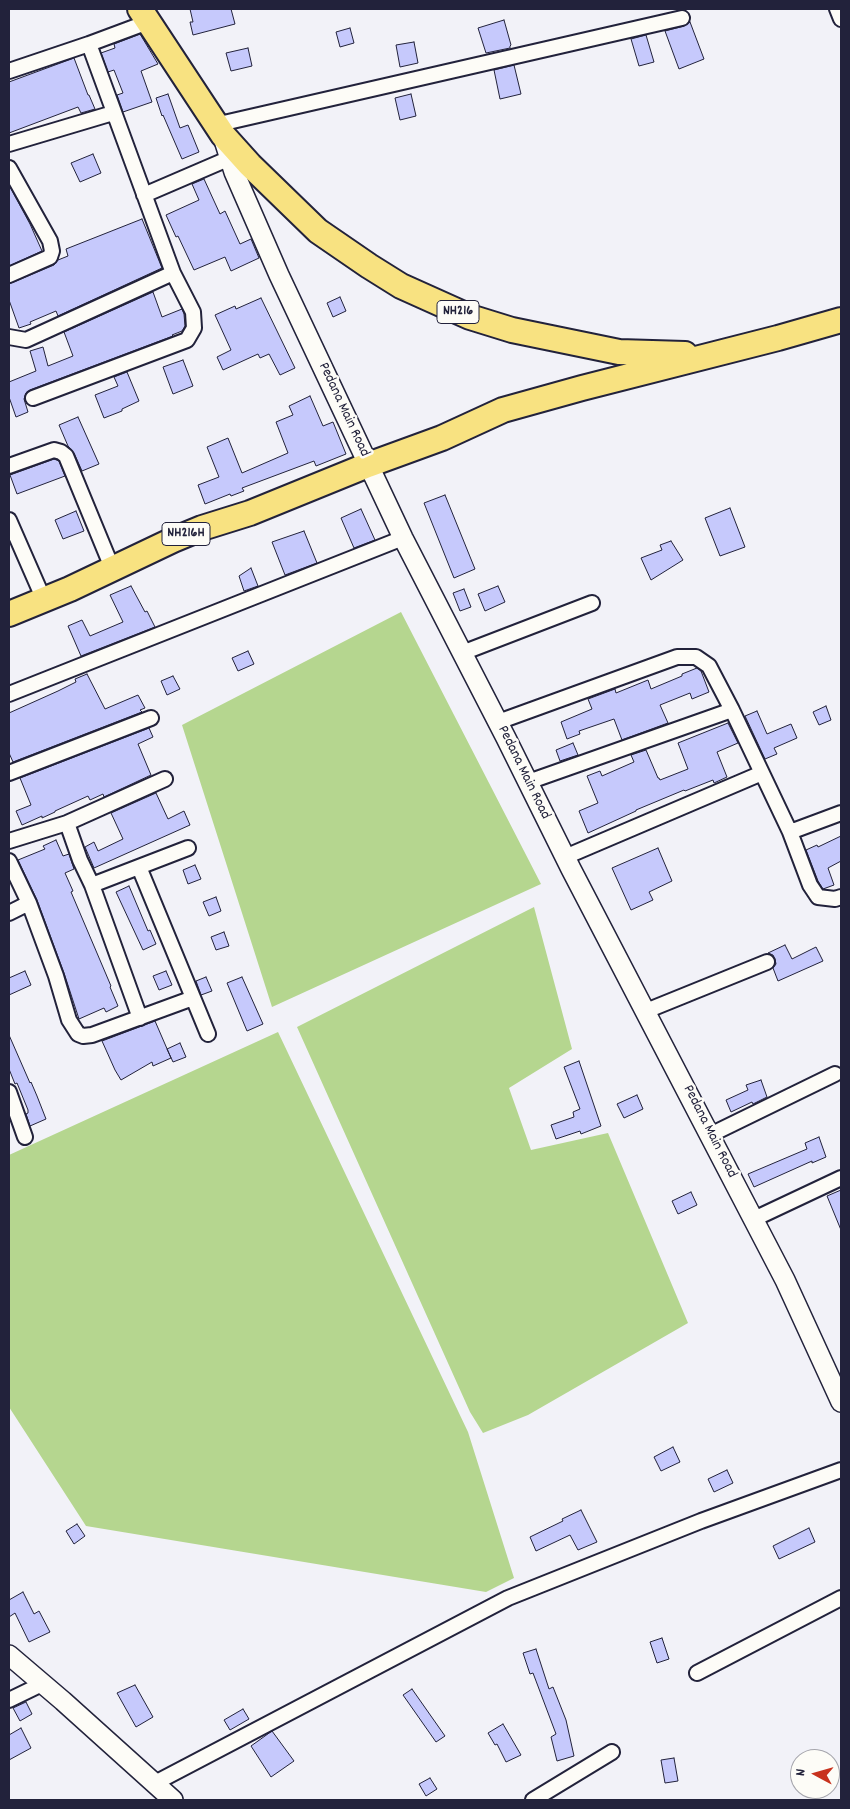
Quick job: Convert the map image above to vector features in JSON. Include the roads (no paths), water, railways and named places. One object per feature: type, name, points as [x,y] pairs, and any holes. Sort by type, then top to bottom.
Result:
[{"type":"highway","name":"NH216","points":[[144,16],[219,130],[250,165],[318,231],[401,286],[461,313],[512,330],[619,352],[709,355],[841,320]]},
{"type":"highway","name":"NH216H","points":[[9,614],[113,570],[195,531],[250,513],[368,464],[442,438],[504,410],[709,355]]},
{"type":"main road","name":"Pedana Main Road","points":[[219,130],[234,172],[279,275],[403,538],[565,857],[785,1280],[841,1402]]},
{"type":"main road","points":[[9,1655],[173,1800]]},
{"type":"street","points":[[837,9],[841,19]]},
{"type":"street","points":[[9,71],[89,44],[144,16]]},
{"type":"street","points":[[219,130],[682,18]]},
{"type":"street","points":[[33,398],[187,340],[194,328],[193,312],[173,273],[89,44]]},
{"type":"street","points":[[9,144],[114,113]]},
{"type":"street","points":[[144,195],[230,158]]},
{"type":"street","points":[[9,168],[50,241],[52,251],[50,257],[9,274]]},
{"type":"street","points":[[9,337],[26,340],[173,273]]},
{"type":"street","points":[[9,466],[54,450],[66,456],[113,570]]},
{"type":"street","points":[[9,520],[44,600]]},
{"type":"street","points":[[9,694],[403,538]]},
{"type":"street","points":[[462,653],[592,603]]},
{"type":"street","points":[[498,722],[677,657],[696,657],[709,666],[732,710],[790,832],[810,886],[818,897],[835,899],[841,897]]},
{"type":"street","points":[[528,782],[732,710]]},
{"type":"street","points":[[9,772],[150,718]]},
{"type":"street","points":[[565,857],[762,773]]},
{"type":"street","points":[[9,841],[67,823],[166,780]]},
{"type":"street","points":[[790,832],[841,813]]},
{"type":"street","points":[[67,823],[80,860],[92,885],[140,1018]]},
{"type":"street","points":[[92,885],[188,848]]},
{"type":"street","points":[[9,861],[29,904],[56,976],[69,1020],[78,1034],[83,1036],[92,1035],[193,998]]},
{"type":"street","points":[[139,867],[208,1034]]},
{"type":"street","points":[[9,913],[29,904]]},
{"type":"street","points":[[646,1011],[767,962]]},
{"type":"street","points":[[710,1135],[835,1074]]},
{"type":"street","points":[[9,1092],[25,1137]]},
{"type":"street","points":[[754,1219],[841,1178]]},
{"type":"street","points":[[155,1783],[508,1598],[701,1521],[841,1470]]},
{"type":"street","points":[[697,1673],[841,1598]]},
{"type":"street","points":[[9,1700],[42,1684]]},
{"type":"street","points":[[533,1800],[612,1752]]}]
